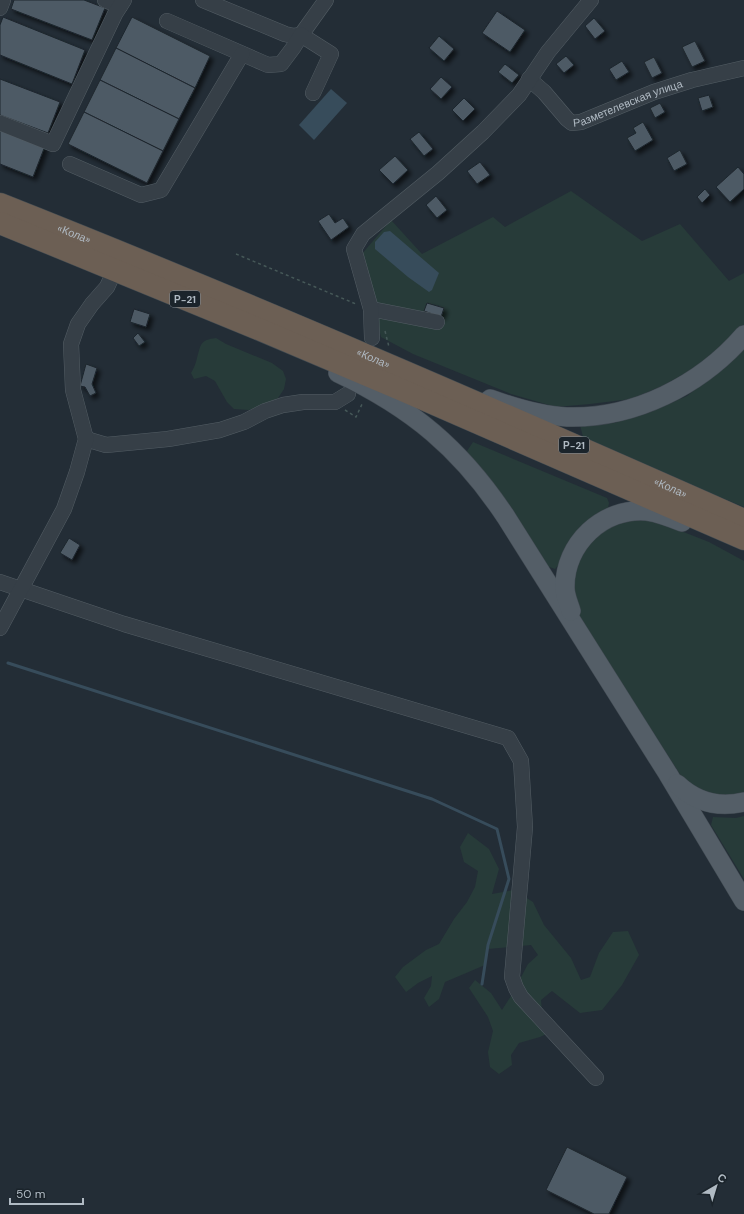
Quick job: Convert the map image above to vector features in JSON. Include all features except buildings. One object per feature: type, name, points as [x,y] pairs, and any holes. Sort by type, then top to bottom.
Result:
[{"type":"highway","name":"«Кола»","points":[[0,204],[83,237],[404,371],[744,520]]},
{"type":"highway","name":"«Кола»","points":[[0,223],[256,328],[509,435],[744,539]]},
{"type":"main road","points":[[256,328],[291,353],[359,384],[388,400],[415,418],[448,446],[474,473],[496,501],[578,630],[668,774],[744,901]]},
{"type":"main road","points":[[404,371],[524,410],[556,416],[589,416],[614,412],[639,405],[680,388],[710,368],[729,352],[744,335]]},
{"type":"main road","points":[[578,630],[565,587],[568,564],[572,554],[583,538],[596,526],[610,518],[628,513],[646,511],[665,515],[744,547]]},
{"type":"main road","points":[[668,774],[685,791],[704,801],[718,804],[744,802]]},
{"type":"street","points":[[0,8],[3,0]]},
{"type":"street","points":[[0,123],[54,144],[122,3],[105,0]]},
{"type":"street","points":[[203,0],[285,34],[293,36],[301,34],[331,54],[313,93]]},
{"type":"street","points":[[167,21],[268,65],[281,64],[326,0]]},
{"type":"street","points":[[372,338],[371,310],[354,249],[363,234],[438,173],[483,132],[519,95],[548,52],[591,0]]},
{"type":"street","points":[[70,164],[141,195],[161,190],[242,54]]},
{"type":"street","name":"Разметелевская улица","points":[[529,79],[544,92],[572,123],[581,122],[654,92],[692,80],[744,68]]},
{"type":"street","points":[[0,628],[22,590],[64,509],[77,472],[86,439],[73,390],[71,344],[78,324],[92,304],[107,287],[115,270]]},
{"type":"street","points":[[371,310],[437,322]]},
{"type":"street","points":[[86,439],[106,445],[168,439],[220,430],[244,422],[265,411],[283,405],[304,402],[335,402],[348,394]]},
{"type":"street","points":[[0,582],[124,624],[508,738],[521,761],[525,827],[512,977],[521,997],[596,1078]]},
{"type":"path","points":[[236,254],[371,310]]},
{"type":"path","points":[[357,416],[363,403]]},
{"type":"green space","points":[[571,191],[642,241],[680,224],[729,281],[744,273],[744,328],[695,368],[662,386],[631,399],[556,407],[511,394],[413,354],[381,337],[361,255],[391,220],[422,254],[493,217],[505,227]]},
{"type":"green space","points":[[216,338],[226,344],[272,363],[283,371],[286,379],[284,389],[278,398],[262,406],[249,410],[234,409],[227,402],[215,381],[206,376],[194,379],[191,373],[202,344],[207,340]]},
{"type":"green space","points":[[744,345],[744,507],[584,441],[580,425],[614,423],[648,413],[687,396],[727,365]]},
{"type":"green space","points":[[473,442],[607,498],[609,503],[608,508],[555,569],[544,565],[467,451]]},
{"type":"green space","points":[[653,520],[709,542],[744,561],[744,794],[729,797],[703,794],[685,782],[572,606],[575,562],[594,535],[621,521]]},
{"type":"green space","points":[[744,816],[744,879],[711,825],[713,817],[736,818]]},
{"type":"green space","points":[[468,833],[489,849],[499,869],[492,894],[514,890],[533,902],[544,925],[571,958],[581,980],[590,977],[599,953],[613,932],[628,931],[639,955],[622,985],[602,1010],[580,1013],[552,991],[541,1000],[542,1012],[557,1029],[540,1037],[519,1043],[511,1055],[512,1065],[499,1074],[490,1067],[488,1052],[493,1031],[488,1017],[469,988],[475,980],[491,993],[502,1010],[528,964],[538,955],[531,945],[488,949],[485,965],[445,982],[439,999],[429,1007],[424,998],[431,986],[432,976],[418,983],[406,992],[395,977],[403,967],[426,950],[439,944],[454,919],[467,902],[475,887],[478,871],[464,862],[460,847]]},
{"type":"water","points":[[331,89],[347,103],[314,140],[299,125]]},
{"type":"water","points":[[390,231],[439,273],[432,290],[429,292],[408,277],[375,249],[375,242],[384,232]]},
{"type":"waterway","points":[[8,663],[432,799],[497,829],[509,879],[488,945],[482,984]]}]
